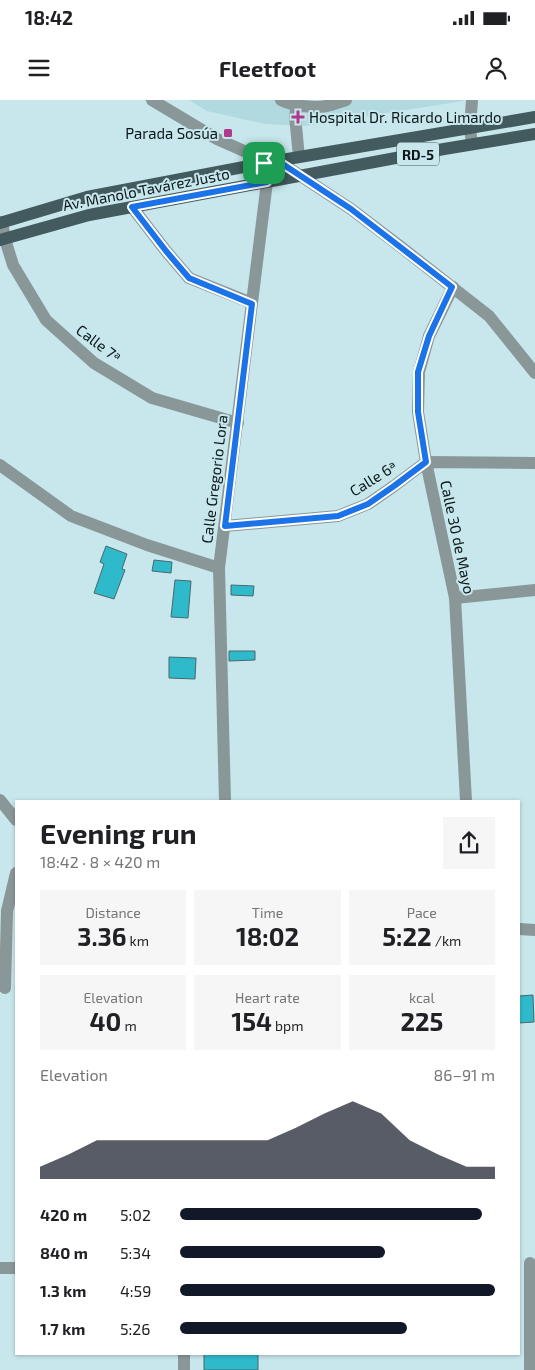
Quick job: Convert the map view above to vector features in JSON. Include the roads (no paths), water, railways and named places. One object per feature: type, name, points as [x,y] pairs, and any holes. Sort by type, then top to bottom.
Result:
[{"type":"main road","name":"Av. Manolo Tavárez Justo","points":[[1,222],[87,198],[264,163],[535,117]]},
{"type":"main road","name":"Av. Manolo Tavárez Justo","points":[[3,239],[89,215],[444,149],[535,134]]},
{"type":"street","points":[[281,100],[297,105],[312,106],[328,106],[346,100]]},
{"type":"street","points":[[472,100],[470,128],[472,144]]},
{"type":"street","points":[[157,101],[231,146],[278,161],[351,209],[489,316],[535,373]]},
{"type":"street","points":[[297,105],[295,116],[299,157]]},
{"type":"street","points":[[441,132],[444,149]]},
{"type":"street","name":"Calle Gregorio Lora","points":[[225,800],[219,568],[267,182],[264,163]]},
{"type":"street","points":[[132,207],[189,278],[252,304]]},
{"type":"street","name":"Calle 7ª","points":[[1,222],[3,239],[13,265],[46,320],[94,363],[152,398],[238,423]]},
{"type":"street","name":"Calle 30 de Mayo","points":[[452,287],[429,336],[418,372],[418,412],[426,462],[455,598],[466,800]]},
{"type":"street","points":[[426,462],[535,464]]},
{"type":"street","name":"Calle 6ª","points":[[225,526],[338,516],[368,504],[426,462]]},
{"type":"street","points":[[0,465],[71,516],[147,545],[219,568]]},
{"type":"street","points":[[455,598],[535,590]]},
{"type":"street","points":[[0,800],[15,819]]},
{"type":"street","points":[[5,988],[7,911],[15,877]]},
{"type":"street","points":[[520,929],[535,930]]},
{"type":"street","points":[[528,1263],[530,1370]]},
{"type":"street","points":[[0,1268],[15,1268]]},
{"type":"street","points":[[184,1355],[184,1370]]},
{"type":"place","name":"Hospital Dr. Ricardo Limardo","points":[[298,117]]},
{"type":"place","name":"Parada Sosúa","points":[[228,133]]}]
